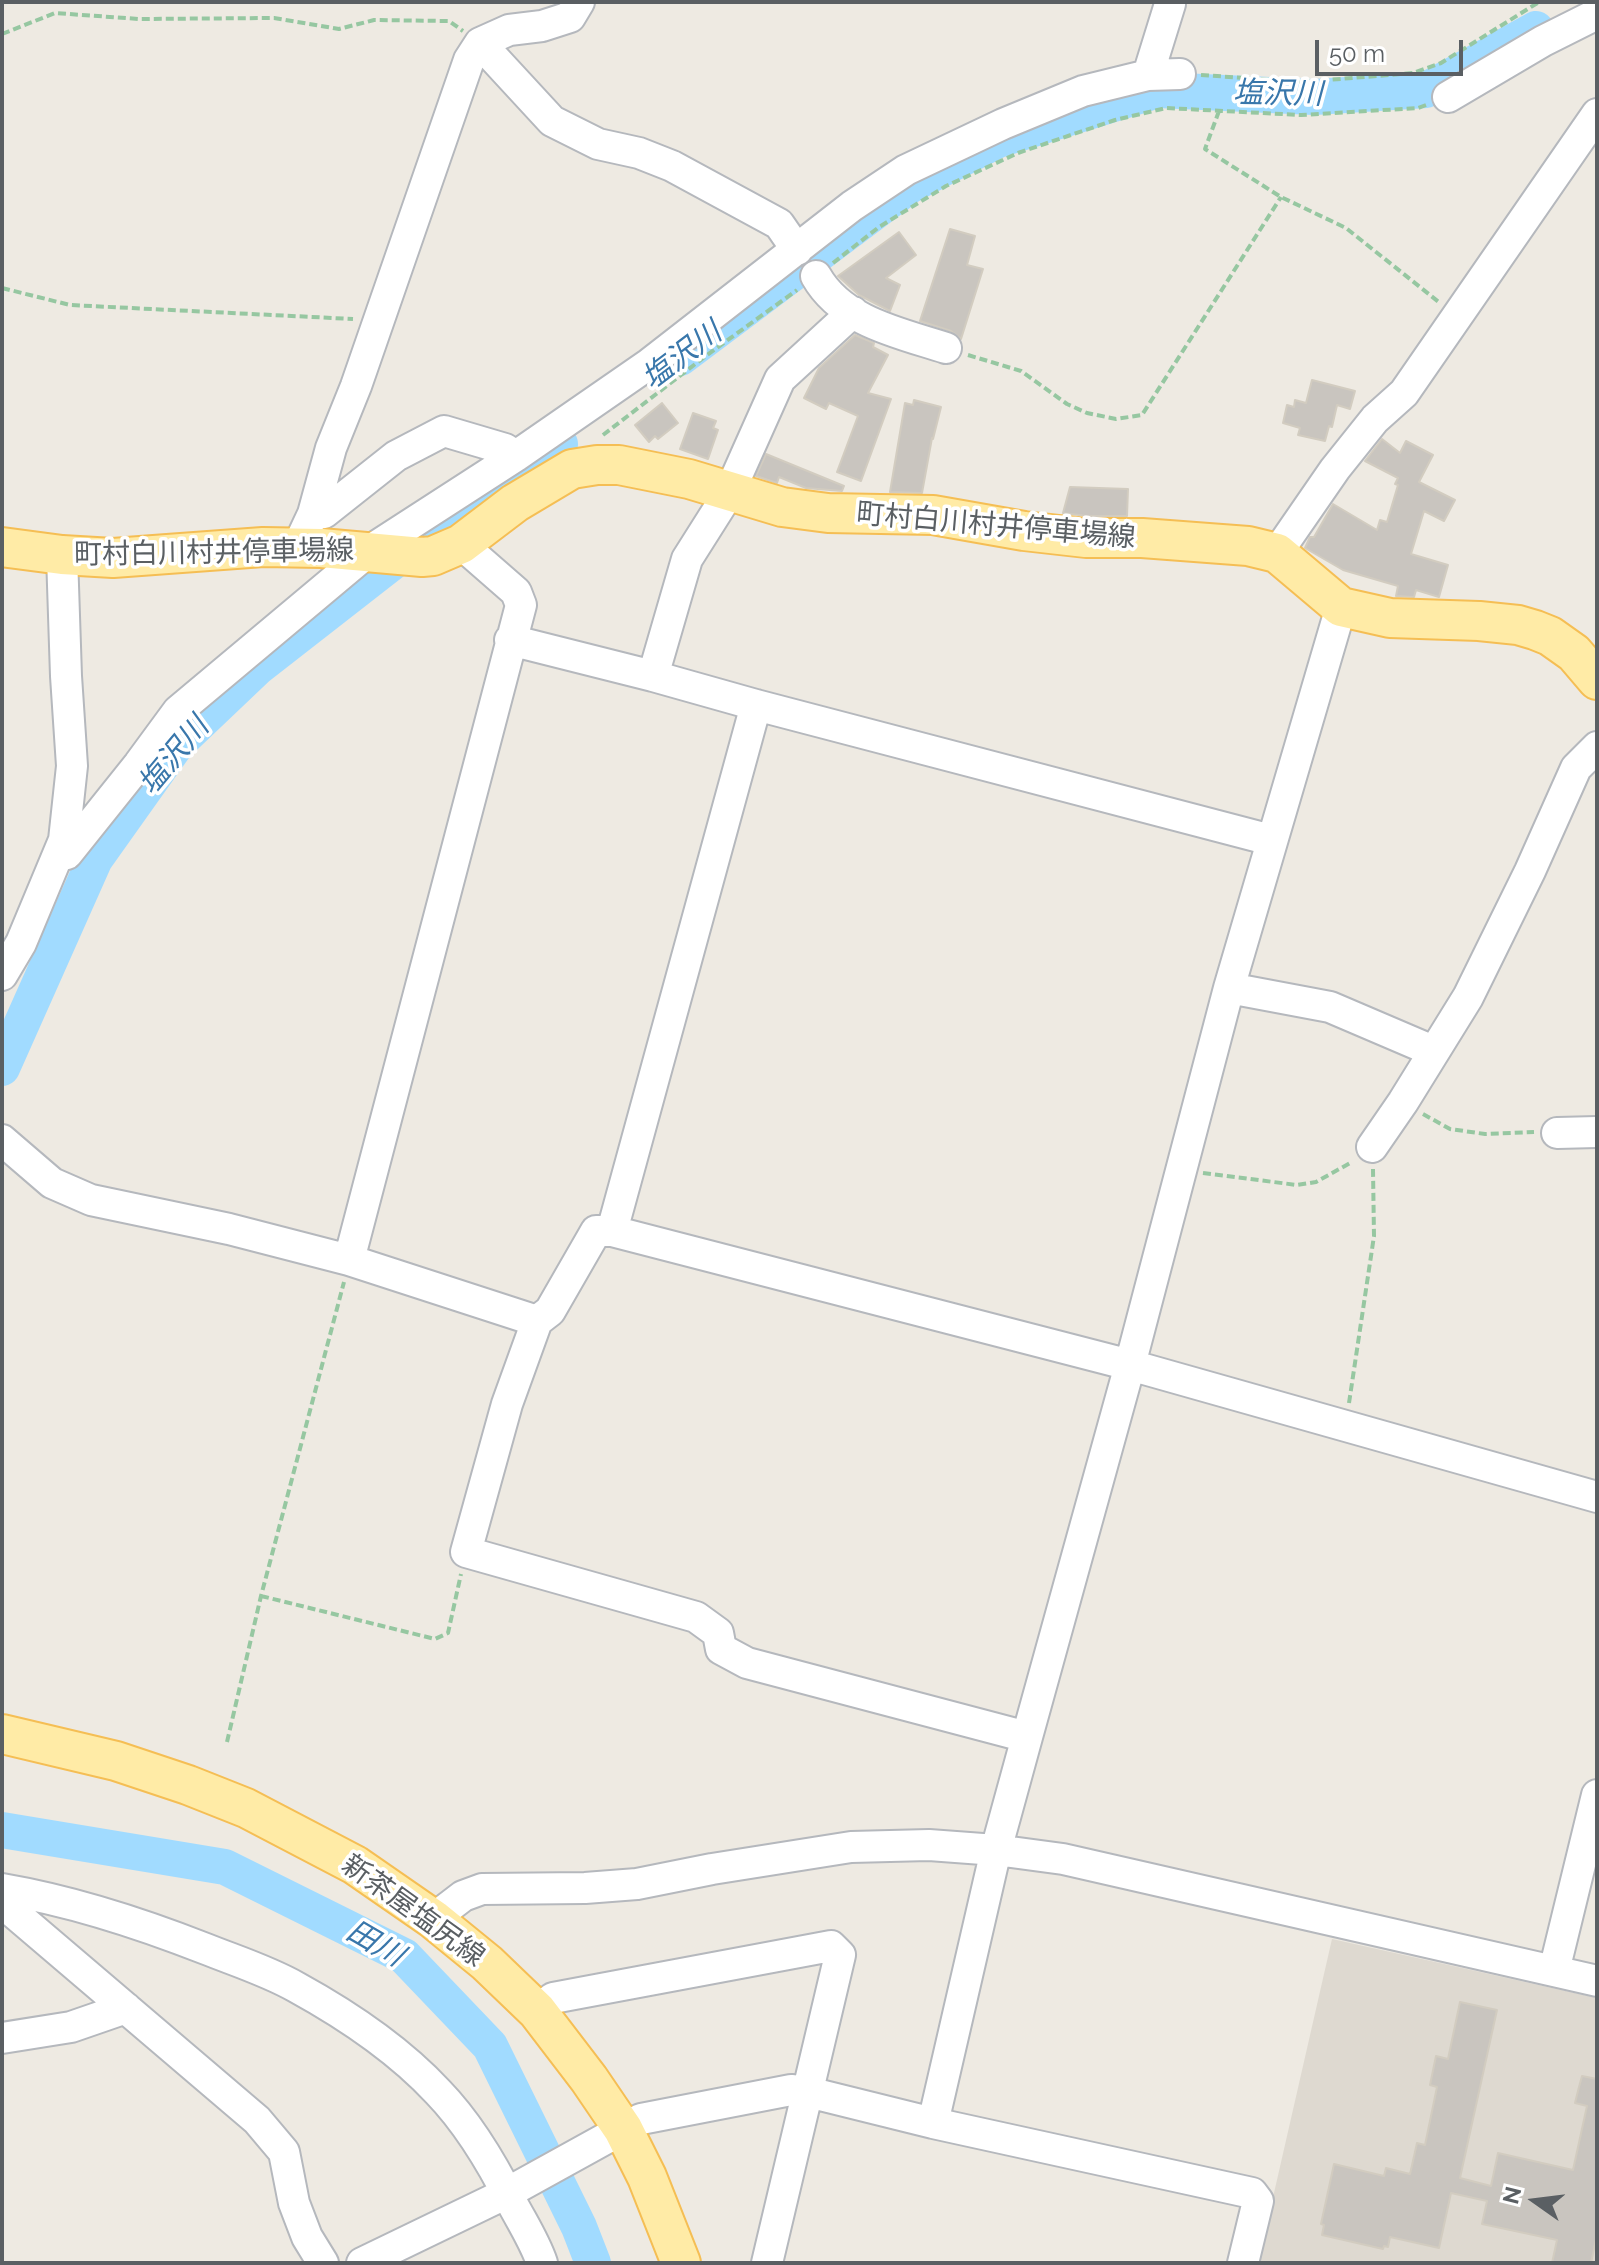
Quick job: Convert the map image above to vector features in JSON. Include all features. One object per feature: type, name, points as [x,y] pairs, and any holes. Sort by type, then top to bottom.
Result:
[{"type":"main road","name":"町村白川村井停車場線","points":[[2,547],[62,555],[125,558],[263,547],[433,556],[461,544],[515,503],[572,469],[619,465],[689,479],[782,507],[828,513],[933,515],[1070,537],[1199,541],[1248,546],[1277,553],[1341,607],[1390,618],[1479,621],[1527,627],[1550,636],[1574,653],[1597,680]]},
{"type":"main road","name":"新茶屋塩尻線","points":[[2,1734],[116,1761],[246,1808],[355,1865],[433,1919],[487,1963],[537,2011],[589,2079],[616,2133],[647,2177],[681,2263]]},
{"type":"street","points":[[297,548],[313,514],[331,448],[356,386],[469,60],[480,43],[509,30],[542,26],[570,17],[579,2]]},
{"type":"street","points":[[1148,75],[1168,3]]},
{"type":"street","points":[[1448,97],[1543,41],[1597,14]]},
{"type":"street","points":[[480,43],[552,121],[598,144],[639,153],[672,166],[779,224],[797,250]]},
{"type":"street","points":[[59,856],[67,854],[178,711],[373,552],[649,364],[852,206],[906,170],[1003,124],[1083,91],[1148,75],[1180,74]]},
{"type":"street","points":[[1277,553],[1335,469],[1375,419],[1404,393],[1597,114]]},
{"type":"street","points":[[816,276],[825,291],[853,312],[889,331],[946,348]]},
{"type":"street","points":[[653,676],[687,559],[730,491],[780,379],[853,312]]},
{"type":"street","points":[[313,514],[324,513],[396,456],[444,431],[505,449],[516,456]]},
{"type":"street","points":[[349,1260],[521,605],[516,592],[461,544]]},
{"type":"street","points":[[2,975],[21,943],[64,840],[72,766],[62,555]]},
{"type":"street","points":[[933,2123],[996,1850],[1130,1365],[1229,988],[1341,607]]},
{"type":"street","points":[[510,640],[1271,840]]},
{"type":"street","points":[[612,1231],[756,705]]},
{"type":"street","points":[[1372,1147],[1468,997],[1576,768],[1597,747]]},
{"type":"street","points":[[1229,988],[1330,1007],[1433,1051]]},
{"type":"street","points":[[1557,1133],[1597,1132]]},
{"type":"street","points":[[2,1140],[52,1183],[91,1200],[229,1229],[349,1260],[537,1321]]},
{"type":"street","points":[[1027,1737],[747,1663],[721,1649],[718,1633],[696,1617],[466,1552],[507,1404],[537,1321],[550,1311],[596,1231],[612,1231],[1130,1365],[1597,1497]]},
{"type":"street","points":[[1554,1971],[1597,1795]]},
{"type":"street","points":[[433,1919],[463,1896],[482,1889],[637,1884],[851,1847],[929,1845],[1063,1859],[1597,1981]]},
{"type":"street","points":[[2,1889],[48,1897],[154,1928],[296,1987],[366,2030],[438,2091],[467,2127],[509,2191],[542,2263]]},
{"type":"street","points":[[2,1899],[13,1912],[257,2120],[284,2152],[294,2203],[307,2237],[325,2263]]},
{"type":"street","points":[[537,2011],[553,1998],[831,1946],[840,1955],[767,2263]]},
{"type":"street","points":[[2,2038],[71,2027],[126,2008]]},
{"type":"street","points":[[362,2263],[509,2191],[641,2119],[791,2090],[1252,2193],[1258,2201],[1243,2263]]},
{"type":"path","points":[[1180,74],[1303,82],[1413,73],[1441,63],[1539,2]]},
{"type":"path","points":[[2,34],[55,13],[139,19],[274,18],[339,29],[374,20],[449,21],[480,43]]},
{"type":"path","points":[[603,435],[879,227],[946,186],[1018,153],[1115,120],[1166,108],[1301,115],[1418,108],[1448,97]]},
{"type":"path","points":[[1219,111],[1205,149],[1281,197],[1346,228],[1458,317]]},
{"type":"path","points":[[946,348],[1021,371],[1067,404],[1087,413],[1116,419],[1142,415],[1281,197]]},
{"type":"path","points":[[2,288],[70,305],[378,323]]},
{"type":"path","points":[[1397,1111],[1422,1114],[1450,1129],[1485,1134],[1557,1133]]},
{"type":"path","points":[[1181,1170],[1297,1185],[1316,1182],[1372,1147]]},
{"type":"path","points":[[1345,1426],[1374,1236],[1372,1147]]},
{"type":"path","points":[[227,1742],[261,1596],[349,1260]]},
{"type":"path","points":[[261,1596],[435,1639],[448,1633],[466,1552]]},
{"type":"shaded area","points":[[1332,1939],[1597,1998],[1597,2263],[1258,2263]]},
{"type":"building","points":[[950,229],[975,236],[967,265],[983,269],[961,339],[951,331],[920,321]]},
{"type":"building","points":[[899,232],[916,255],[886,278],[900,285],[890,311],[859,295],[838,276]]},
{"type":"building","points":[[855,335],[874,343],[873,347],[888,355],[868,393],[891,399],[861,481],[837,472],[858,416],[829,403],[826,409],[804,398],[819,368]]},
{"type":"building","points":[[1312,380],[1355,391],[1350,409],[1337,405],[1325,441],[1298,435],[1300,428],[1283,423],[1287,405],[1294,407],[1295,400],[1306,403]]},
{"type":"building","points":[[914,400],[941,407],[922,493],[890,492],[905,403],[913,405]]},
{"type":"building","points":[[662,403],[678,423],[658,439],[655,436],[649,442],[635,425]]},
{"type":"building","points":[[693,413],[716,421],[713,428],[718,430],[708,459],[680,449]]},
{"type":"building","points":[[1382,439],[1400,453],[1406,441],[1433,455],[1419,482],[1455,500],[1444,521],[1424,511],[1411,554],[1448,565],[1439,597],[1416,590],[1414,597],[1396,596],[1398,586],[1343,570],[1305,548],[1333,504],[1377,530],[1380,520],[1387,522],[1398,478],[1365,461]]},
{"type":"building","points":[[766,454],[844,486],[842,491],[806,488],[779,477],[777,483],[756,476]]},
{"type":"building","points":[[1070,487],[1128,489],[1127,516],[1063,513]]},
{"type":"building","points":[[1460,2002],[1497,2010],[1460,2178],[1491,2186],[1498,2153],[1573,2170],[1587,2106],[1575,2103],[1579,2087],[1582,2076],[1597,2079],[1597,2235],[1591,2263],[1552,2263],[1557,2240],[1482,2224],[1487,2201],[1451,2193],[1439,2248],[1390,2237],[1388,2247],[1384,2246],[1383,2249],[1322,2235],[1324,2225],[1321,2224],[1334,2164],[1384,2176],[1386,2168],[1410,2174],[1417,2143],[1425,2145],[1437,2087],[1430,2085],[1436,2056],[1448,2059]]},
{"type":"waterway","name":"塩沢川","points":[[680,358],[909,186],[998,140],[1158,90],[1314,97],[1426,90],[1536,29]]},
{"type":"waterway","name":"塩沢川","points":[[2,1068],[95,859],[176,745],[258,667],[426,536],[560,444]]},
{"type":"waterway","name":"田川","points":[[2,1830],[225,1867],[404,1956],[490,2046],[579,2227],[593,2263]]}]
